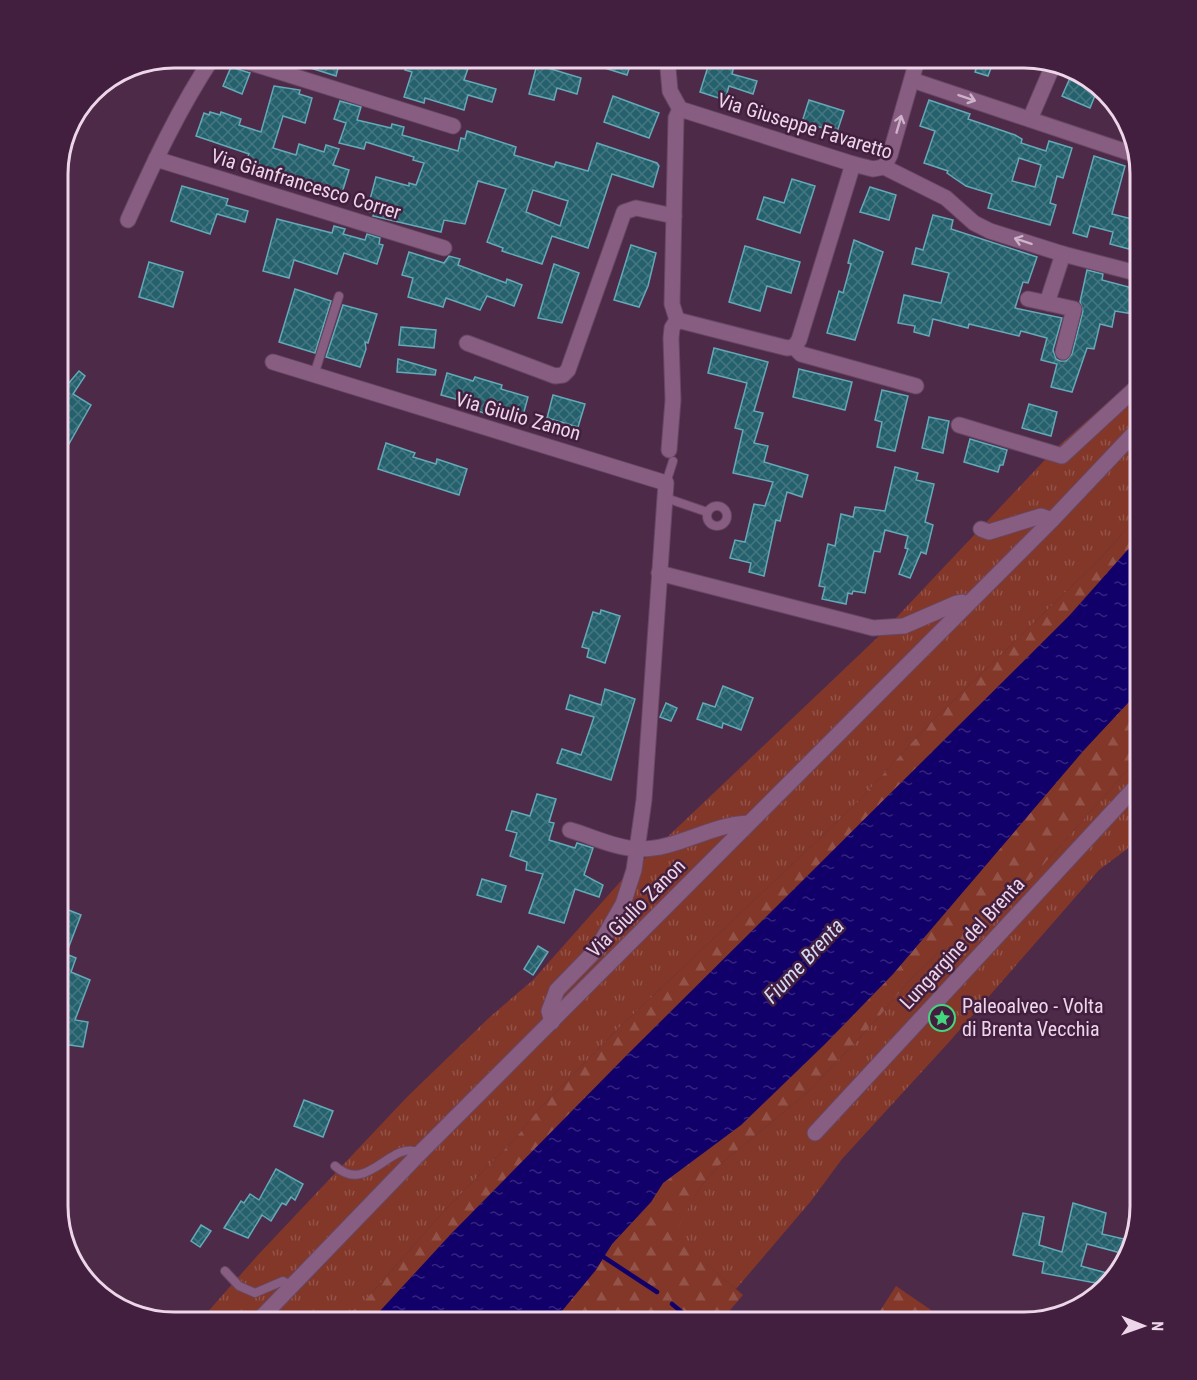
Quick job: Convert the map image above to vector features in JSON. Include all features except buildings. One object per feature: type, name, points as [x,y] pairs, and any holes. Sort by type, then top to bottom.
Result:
[{"type":"street","points":[[128,220],[156,159],[206,68]]},
{"type":"street","points":[[267,68],[453,126]]},
{"type":"street","points":[[668,68],[669,91],[680,109],[676,118],[672,304],[676,320],[671,338],[673,400],[671,455]]},
{"type":"street","points":[[884,167],[890,155],[915,68]]},
{"type":"street","points":[[1030,119],[1051,71]]},
{"type":"street","points":[[912,80],[1127,152]]},
{"type":"street","name":"Via Giuseppe Favaretto","points":[[680,109],[853,164],[873,169],[884,167],[946,198],[974,223],[990,231],[1063,254],[1130,271]]},
{"type":"street","name":"Via Gianfrancesco Correr","points":[[156,159],[444,248]]},
{"type":"street","points":[[676,320],[787,348],[794,347],[799,340],[853,164]]},
{"type":"street","points":[[467,343],[555,376],[563,375],[568,370],[624,212],[636,208],[674,216]]},
{"type":"street","points":[[1047,303],[1063,254]]},
{"type":"street","points":[[1028,299],[1074,309],[1063,352]]},
{"type":"street","points":[[794,347],[801,354],[916,386]]},
{"type":"street","name":"Via Giulio Zanon","points":[[273,362],[666,490],[638,849],[623,904],[597,949],[557,990],[549,1011],[552,1022]]},
{"type":"street","points":[[958,424],[1062,456],[1130,393]]},
{"type":"street","name":"Via Giulio Zanon","points":[[266,1312],[420,1153],[1052,520],[1130,438]]},
{"type":"street","points":[[981,529],[989,532],[1041,516],[1052,520]]},
{"type":"street","points":[[659,573],[873,628],[904,626],[957,603],[962,602],[965,606]]},
{"type":"street","name":"Lungargine del Brenta","points":[[815,1133],[1130,793]]},
{"type":"street","name":"Via Giulio Zanon","points":[[570,830],[638,849],[680,840],[734,824],[749,823]]},
{"type":"lane","points":[[314,375],[339,296]]},
{"type":"lane","points":[[671,455],[666,490],[707,512]]},
{"type":"lane","points":[[335,1166],[344,1174],[351,1176],[370,1170],[403,1150],[414,1150],[420,1153]]},
{"type":"lane","points":[[225,1271],[239,1286],[255,1293],[283,1281],[291,1285]]},
{"type":"green space","points":[[1130,383],[1130,525],[1101,558],[926,727],[858,802],[621,1026],[540,1108],[514,1140],[445,1210],[352,1312],[208,1312],[257,1256],[407,1097],[492,1015],[533,980],[620,882],[879,636],[1056,448]]},
{"type":"green space","points":[[1130,525],[1130,547],[1069,616],[628,1054],[451,1234],[379,1312],[351,1312],[370,1295],[445,1210],[514,1140],[540,1108],[621,1026],[858,802],[926,727],[1101,558]]},
{"type":"green space","points":[[1130,701],[1130,767],[1004,909],[973,937],[941,950],[908,982],[878,1018],[808,1092],[716,1168],[699,1189],[673,1236],[743,1295],[728,1312],[561,1312],[595,1271],[612,1244],[651,1202],[663,1183],[741,1125],[825,1044],[893,974],[1084,750]]},
{"type":"green space","points":[[1130,767],[1130,843],[1127,849],[1099,870],[950,1041],[842,1159],[811,1201],[736,1289],[672,1236],[699,1189],[716,1168],[808,1092],[878,1018],[908,982],[941,950],[973,937],[1004,909]]},
{"type":"green space","points":[[896,1286],[934,1312],[881,1312]]},
{"type":"water","name":"Fiume Brenta","points":[[1130,547],[1130,701],[1084,750],[893,974],[741,1125],[663,1183],[651,1202],[612,1244],[595,1271],[561,1312],[379,1312],[451,1234],[628,1054],[1069,616]]},
{"type":"waterway","points":[[599,1254],[657,1292]]},
{"type":"waterway","points":[[672,1304],[682,1312]]},
{"type":"place","name":"Paleoalveo - Volta di Brenta Vecchia","points":[[942,1018]]}]
